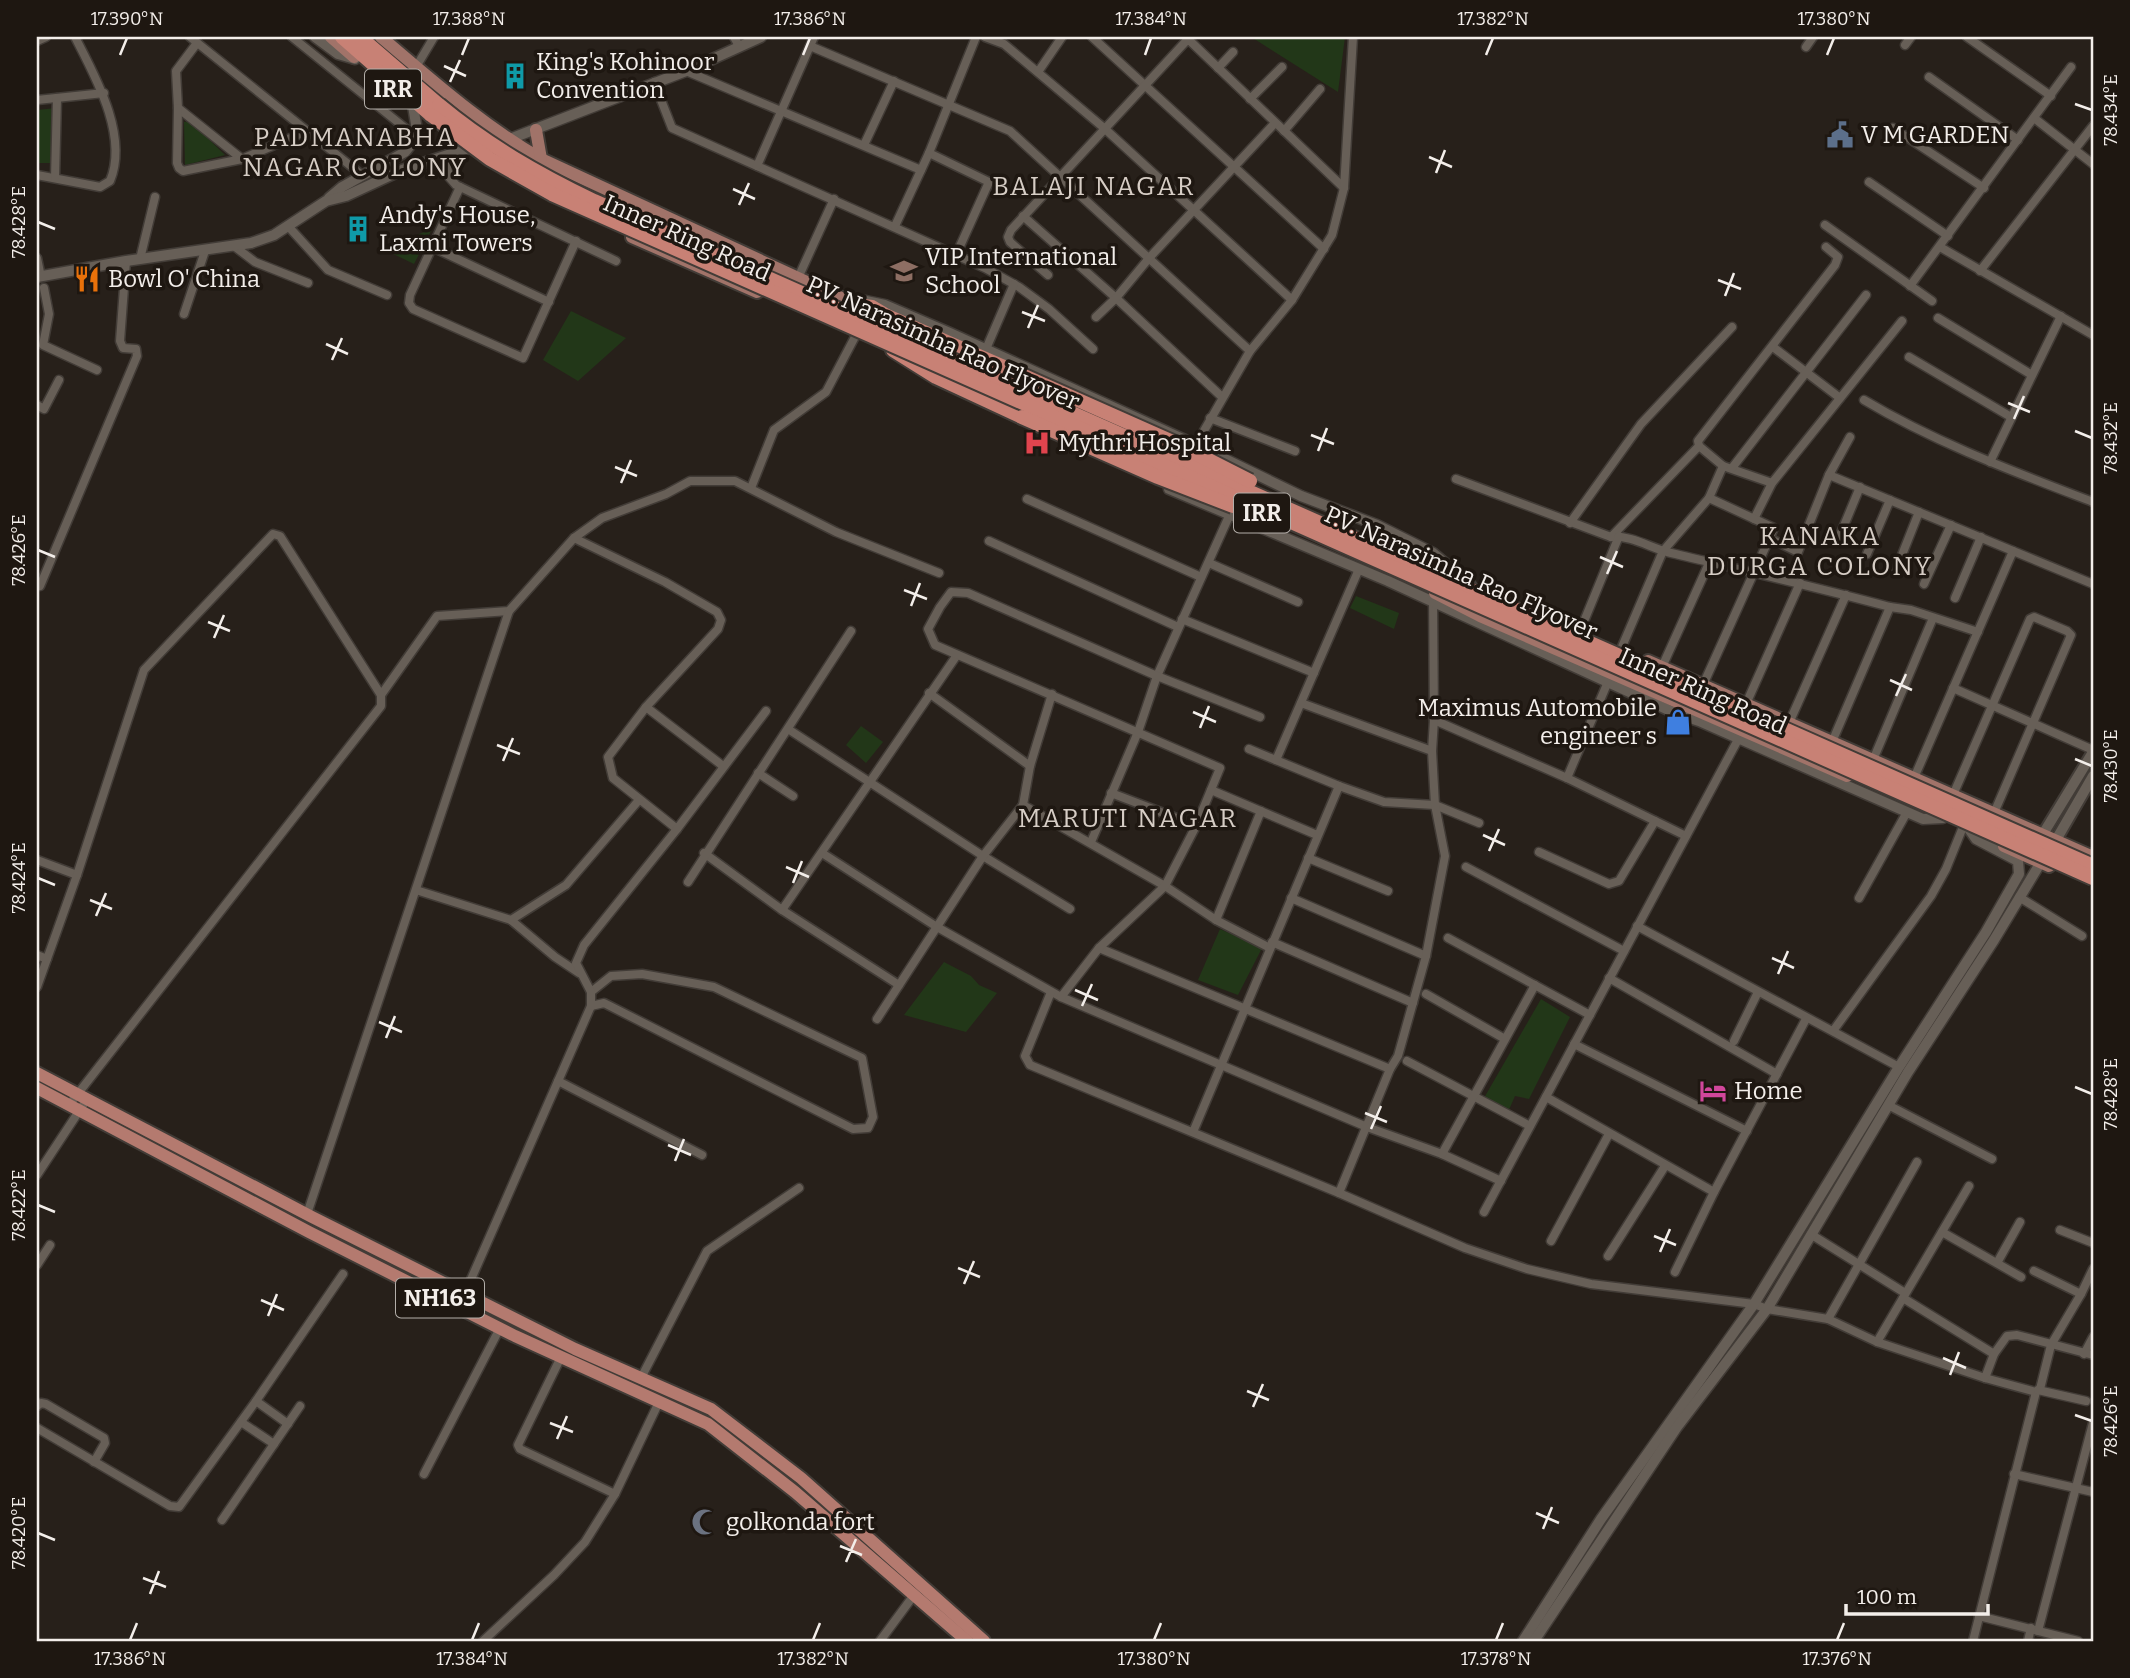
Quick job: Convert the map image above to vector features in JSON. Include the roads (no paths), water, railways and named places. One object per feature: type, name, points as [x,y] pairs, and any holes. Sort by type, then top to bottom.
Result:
[{"type":"highway","name":"P.V. Narasimha Rao Flyover","points":[[342,37],[467,144],[512,173],[552,194],[2093,866]]},
{"type":"highway","name":"P.V. Narasimha Rao Flyover","points":[[360,37],[475,134],[538,174],[2093,878]]},
{"type":"highway","points":[[852,303],[872,307],[1184,447],[1391,559]]},
{"type":"highway","points":[[886,346],[936,377],[1175,484],[1391,559]]},
{"type":"highway","name":"NH163","points":[[37,1073],[78,1102],[309,1232],[500,1328],[708,1424],[734,1442],[967,1641]]},
{"type":"highway","name":"NH163","points":[[37,1088],[78,1102],[575,1349],[711,1409],[778,1458],[984,1641]]},
{"type":"main road","name":"Inner Ring Road","points":[[331,37],[466,149],[551,200],[710,273],[857,333],[1100,444],[1365,557],[1433,597],[1592,665],[1610,678],[1740,736],[1943,818],[2093,885]]},
{"type":"main road","name":"Inner Ring Road","points":[[381,37],[469,112],[507,140],[541,159],[852,303],[1193,451],[1471,585],[2093,857]]},
{"type":"main road","points":[[446,133],[457,130],[467,121],[469,112]]},
{"type":"main road","points":[[536,130],[541,159]]},
{"type":"main road","points":[[1592,665],[1602,641]]},
{"type":"main road","points":[[2043,834],[2093,751]]},
{"type":"main road","points":[[2056,840],[2093,776]]},
{"type":"street","points":[[37,41],[46,37]]},
{"type":"street","points":[[37,175],[100,187],[110,181],[115,169],[113,138],[104,93],[75,37]]},
{"type":"street","points":[[292,37],[415,136]]},
{"type":"street","points":[[315,37],[338,54],[358,60]]},
{"type":"street","points":[[416,67],[434,37]]},
{"type":"street","points":[[507,140],[686,71],[736,42],[761,37]]},
{"type":"street","points":[[757,166],[814,37]]},
{"type":"street","points":[[895,226],[929,153],[976,37]]},
{"type":"street","points":[[985,37],[1004,44],[1104,128],[1292,300]]},
{"type":"street","points":[[1038,72],[1062,37]]},
{"type":"street","points":[[1092,37],[1324,249]]},
{"type":"street","points":[[852,303],[860,300],[877,302],[986,349],[1193,451],[1250,351],[1292,300],[1332,235],[1344,188],[1353,37]]},
{"type":"street","points":[[1806,47],[1813,37]]},
{"type":"street","points":[[1905,45],[1911,37]]},
{"type":"street","points":[[1967,37],[2051,96]]},
{"type":"street","points":[[1048,275],[1010,242],[1008,237],[1011,230],[1187,38],[1344,188]]},
{"type":"street","points":[[307,131],[242,159],[183,171],[179,168],[176,71],[194,40],[362,175]]},
{"type":"street","points":[[810,46],[1010,131],[1250,351]]},
{"type":"street","points":[[1218,68],[1233,52]]},
{"type":"street","points":[[1250,99],[1282,67]]},
{"type":"street","points":[[1910,286],[2071,67]]},
{"type":"street","points":[[686,71],[921,170]]},
{"type":"street","points":[[1929,77],[2018,141]]},
{"type":"street","points":[[864,145],[894,81]]},
{"type":"street","points":[[654,82],[671,128],[985,268],[1014,284],[1049,309],[1093,349]]},
{"type":"street","points":[[1284,131],[1320,89]]},
{"type":"street","points":[[37,100],[104,93]]},
{"type":"street","points":[[55,178],[57,98]]},
{"type":"street","points":[[37,258],[39,277],[251,243],[274,235],[326,201],[342,187],[400,156],[417,130],[413,106]]},
{"type":"street","points":[[178,108],[242,159]]},
{"type":"street","points":[[2034,118],[2093,164]]},
{"type":"street","points":[[1096,317],[1275,123]]},
{"type":"street","points":[[1980,271],[2093,126]]},
{"type":"street","points":[[1893,128],[1984,188]]},
{"type":"street","points":[[326,201],[346,196],[402,170],[466,149]]},
{"type":"street","points":[[929,153],[989,182],[956,255]]},
{"type":"street","points":[[445,156],[449,177],[460,187],[616,261]]},
{"type":"street","points":[[1869,182],[1948,236]]},
{"type":"street","points":[[460,187],[410,295],[409,303],[413,309],[521,359],[576,241]]},
{"type":"street","points":[[140,259],[155,197]]},
{"type":"street","points":[[798,278],[834,199]]},
{"type":"street","points":[[1023,216],[1222,397]]},
{"type":"street","points":[[1825,225],[1932,301]]},
{"type":"street","points":[[288,226],[328,270],[387,295]]},
{"type":"street","points":[[234,246],[256,262],[308,283]]},
{"type":"street","points":[[432,247],[548,302]]},
{"type":"street","points":[[1580,631],[1615,536],[1699,446],[1699,441],[1835,265],[1838,257],[1826,247]]},
{"type":"street","points":[[1940,247],[2093,335]]},
{"type":"street","points":[[184,314],[205,251]]},
{"type":"street","points":[[40,586],[137,356],[136,349],[123,348],[120,341],[126,261]]},
{"type":"street","points":[[986,349],[1014,284]]},
{"type":"street","points":[[44,288],[49,314],[43,345],[97,370]]},
{"type":"street","points":[[1620,649],[1663,551],[1709,498],[1728,467],[1807,373],[1866,295]]},
{"type":"street","points":[[1990,462],[2061,316]]},
{"type":"street","points":[[1938,318],[2032,375]]},
{"type":"street","points":[[1754,519],[1772,483],[1902,321]]},
{"type":"street","points":[[1570,523],[1640,424],[1732,327]]},
{"type":"street","points":[[751,488],[774,430],[826,392],[857,333]]},
{"type":"street","points":[[1773,347],[1840,398]]},
{"type":"street","points":[[1909,357],[2011,416]]},
{"type":"street","points":[[37,405],[44,409],[58,380]]},
{"type":"street","points":[[1864,400],[1906,425],[1990,462],[2093,502]]},
{"type":"street","points":[[1210,418],[1295,451]]},
{"type":"street","points":[[1770,539],[1798,552],[1829,474],[1850,437]]},
{"type":"street","points":[[1100,444],[1128,471],[1359,569],[1433,597],[1610,678],[1567,778]]},
{"type":"street","points":[[1699,446],[1728,467],[1772,483]]},
{"type":"street","points":[[1829,474],[2093,584]]},
{"type":"street","points":[[1456,479],[1570,523],[1663,551],[1911,610],[1979,632]]},
{"type":"street","points":[[307,1214],[509,611],[574,538],[602,518],[666,494],[690,481],[735,481],[836,531],[940,573]]},
{"type":"street","points":[[1838,540],[1860,487]]},
{"type":"street","points":[[1703,685],[1774,528],[1709,498]]},
{"type":"street","points":[[1027,499],[1201,578]]},
{"type":"street","points":[[1867,554],[1890,500]]},
{"type":"street","points":[[1896,569],[1919,512]]},
{"type":"street","points":[[1091,842],[1138,732],[1157,676],[1230,514]]},
{"type":"street","points":[[1924,584],[1951,525]]},
{"type":"street","points":[[37,987],[144,670],[273,534],[280,536],[381,695],[381,706],[78,1102],[37,1175]]},
{"type":"street","points":[[1955,598],[1981,537]]},
{"type":"street","points":[[574,538],[665,582],[717,612],[721,620],[718,629],[646,707],[608,757],[613,778],[677,829]]},
{"type":"street","points":[[989,541],[1178,628]]},
{"type":"street","points":[[1914,778],[2013,551]]},
{"type":"street","points":[[1662,667],[1710,561]]},
{"type":"street","points":[[1209,563],[1298,601]]},
{"type":"street","points":[[1276,760],[1359,569]]},
{"type":"street","points":[[1746,704],[1800,583]]},
{"type":"street","points":[[1061,997],[1099,948],[1166,886],[1220,768],[935,645],[928,629],[940,607],[951,593],[968,593],[1260,718]]},
{"type":"street","points":[[1789,723],[1846,595]]},
{"type":"street","points":[[1339,1193],[1390,1069],[1398,1056],[1426,956],[1445,856],[1435,805],[1432,751],[1433,597]]},
{"type":"street","points":[[1832,742],[1890,607]]},
{"type":"street","points":[[381,695],[437,616],[509,611]]},
{"type":"street","points":[[1953,795],[2030,619],[2034,617],[2067,631],[2071,635],[1994,813]]},
{"type":"street","points":[[1182,618],[1314,673]]},
{"type":"street","points":[[1873,760],[1933,618]]},
{"type":"street","points":[[688,882],[851,631]]},
{"type":"street","points":[[782,909],[957,655]]},
{"type":"street","points":[[1953,688],[2093,751]]},
{"type":"street","points":[[929,693],[1030,766]]},
{"type":"street","points":[[877,1019],[983,856],[1023,805],[1030,766],[1052,694]]},
{"type":"street","points":[[1301,703],[1432,751]]},
{"type":"street","points":[[646,707],[723,766]]},
{"type":"street","points":[[465,1293],[591,1006],[591,992],[576,963],[584,945],[677,829],[766,711]]},
{"type":"street","points":[[1434,720],[1567,778],[1686,836]]},
{"type":"street","points":[[788,729],[983,856],[1070,909]]},
{"type":"street","points":[[1484,1212],[1740,736],[1923,819],[1943,818]]},
{"type":"street","points":[[1249,749],[1384,802],[1435,805],[1479,823]]},
{"type":"street","points":[[758,773],[793,796]]},
{"type":"street","points":[[1193,1132],[1339,786]]},
{"type":"street","points":[[1211,790],[1317,835]]},
{"type":"street","points":[[1111,793],[1179,819]]},
{"type":"street","points":[[511,920],[566,885],[639,800]]},
{"type":"street","points":[[1023,805],[1166,886],[1216,920],[1413,1003]]},
{"type":"street","points":[[1216,920],[1261,811]]},
{"type":"street","points":[[1860,898],[1907,812]]},
{"type":"street","points":[[1539,852],[1609,884],[1619,881],[1655,821]]},
{"type":"street","points":[[1523,1641],[1601,1519],[1754,1304],[1986,932],[2019,874],[2018,861],[1976,839],[1966,828],[1931,896],[1833,1031]]},
{"type":"street","points":[[705,853],[782,909],[899,985]]},
{"type":"street","points":[[822,853],[937,927],[1061,997],[1501,1181]]},
{"type":"street","points":[[1308,858],[1388,891]]},
{"type":"street","points":[[37,860],[77,875]]},
{"type":"street","points":[[1534,1641],[1677,1427],[1767,1309],[1888,1105],[2041,862]]},
{"type":"street","points":[[1465,867],[1624,951]]},
{"type":"street","points":[[416,890],[511,920],[555,957],[580,973]]},
{"type":"street","points":[[2019,897],[2082,936]]},
{"type":"street","points":[[1292,898],[1426,956]]},
{"type":"street","points":[[1637,926],[1899,1068]]},
{"type":"street","points":[[1448,938],[1590,1016]]},
{"type":"street","points":[[1099,948],[1390,1069]]},
{"type":"street","points":[[37,955],[47,958]]},
{"type":"street","points":[[591,992],[611,976],[642,974],[714,987],[862,1058],[873,1117],[868,1128],[853,1129],[604,1003],[591,1006]]},
{"type":"street","points":[[1609,978],[1777,1074]]},
{"type":"street","points":[[1441,1154],[1535,985]]},
{"type":"street","points":[[1051,992],[1025,1056],[1030,1065],[1465,1248],[1527,1269],[1591,1284],[1754,1304],[1767,1309],[1828,1319],[1877,1342],[1984,1378],[2086,1401]]},
{"type":"street","points":[[1734,1041],[1758,992]]},
{"type":"street","points":[[1426,994],[1505,1039]]},
{"type":"street","points":[[1675,1272],[1714,1192],[1807,1019]]},
{"type":"street","points":[[1574,1044],[1747,1131]]},
{"type":"street","points":[[1407,1061],[1530,1126]]},
{"type":"street","points":[[558,1082],[702,1155]]},
{"type":"street","points":[[1546,1097],[1714,1192]]},
{"type":"street","points":[[1888,1105],[1992,1159]]},
{"type":"street","points":[[1551,1241],[1609,1134]]},
{"type":"street","points":[[1828,1319],[1917,1162]]},
{"type":"street","points":[[1608,1256],[1665,1166]]},
{"type":"street","points":[[1877,1342],[1969,1186]]},
{"type":"street","points":[[641,1378],[707,1251],[799,1188]]},
{"type":"street","points":[[1997,1264],[2020,1222]]},
{"type":"street","points":[[2060,1230],[2093,1243]]},
{"type":"street","points":[[1942,1232],[2021,1277]]},
{"type":"street","points":[[1812,1235],[1994,1354]]},
{"type":"street","points":[[38,1260],[50,1245]]},
{"type":"street","points":[[1973,1641],[2014,1474],[2051,1345],[2093,1269]]},
{"type":"street","points":[[2034,1271],[2081,1294]]},
{"type":"street","points":[[37,1428],[176,1508],[183,1504],[343,1274]]},
{"type":"street","points":[[424,1474],[500,1328]]},
{"type":"street","points":[[1984,1378],[1994,1354],[2007,1336],[2017,1335],[2089,1354],[2093,1337]]},
{"type":"street","points":[[561,1357],[518,1445],[520,1449],[615,1494]]},
{"type":"street","points":[[256,1401],[288,1424]]},
{"type":"street","points":[[483,1641],[585,1542],[615,1494],[659,1402]]},
{"type":"street","points":[[37,1406],[46,1404],[104,1438],[105,1443],[94,1461]]},
{"type":"street","points":[[222,1520],[300,1406]]},
{"type":"street","points":[[240,1422],[274,1444]]},
{"type":"street","points":[[2028,1641],[2034,1630],[2077,1488],[2092,1423]]},
{"type":"street","points":[[2014,1474],[2093,1492]]},
{"type":"street","points":[[880,1641],[914,1595]]},
{"type":"street","points":[[1979,1616],[2078,1641]]},
{"type":"place","name":"King's Kohinoor Convention","points":[[515,76]]},
{"type":"place","name":"V M GARDEN","points":[[1840,135]]},
{"type":"place","name":"Andy's House, Laxmi Towers","points":[[358,229]]},
{"type":"place","name":"VIP International School","points":[[904,271]]},
{"type":"place","name":"Bowl O' China","points":[[87,279]]},
{"type":"place","name":"Mythri Hospital","points":[[1037,443]]},
{"type":"place","name":"Maximus Automobile engineer s","points":[[1678,722]]},
{"type":"place","name":"Home","points":[[1713,1091]]},
{"type":"place","name":"golkonda fort","points":[[705,1522]]},
{"type":"district","name":"PADMANABHA NAGAR COLONY","points":[[355,152]]},
{"type":"district","name":"BALAJI NAGAR","points":[[1094,186]]},
{"type":"district","name":"KANAKA DURGA COLONY","points":[[1820,551]]},
{"type":"district","name":"MARUTI NAGAR","points":[[1128,818]]}]
